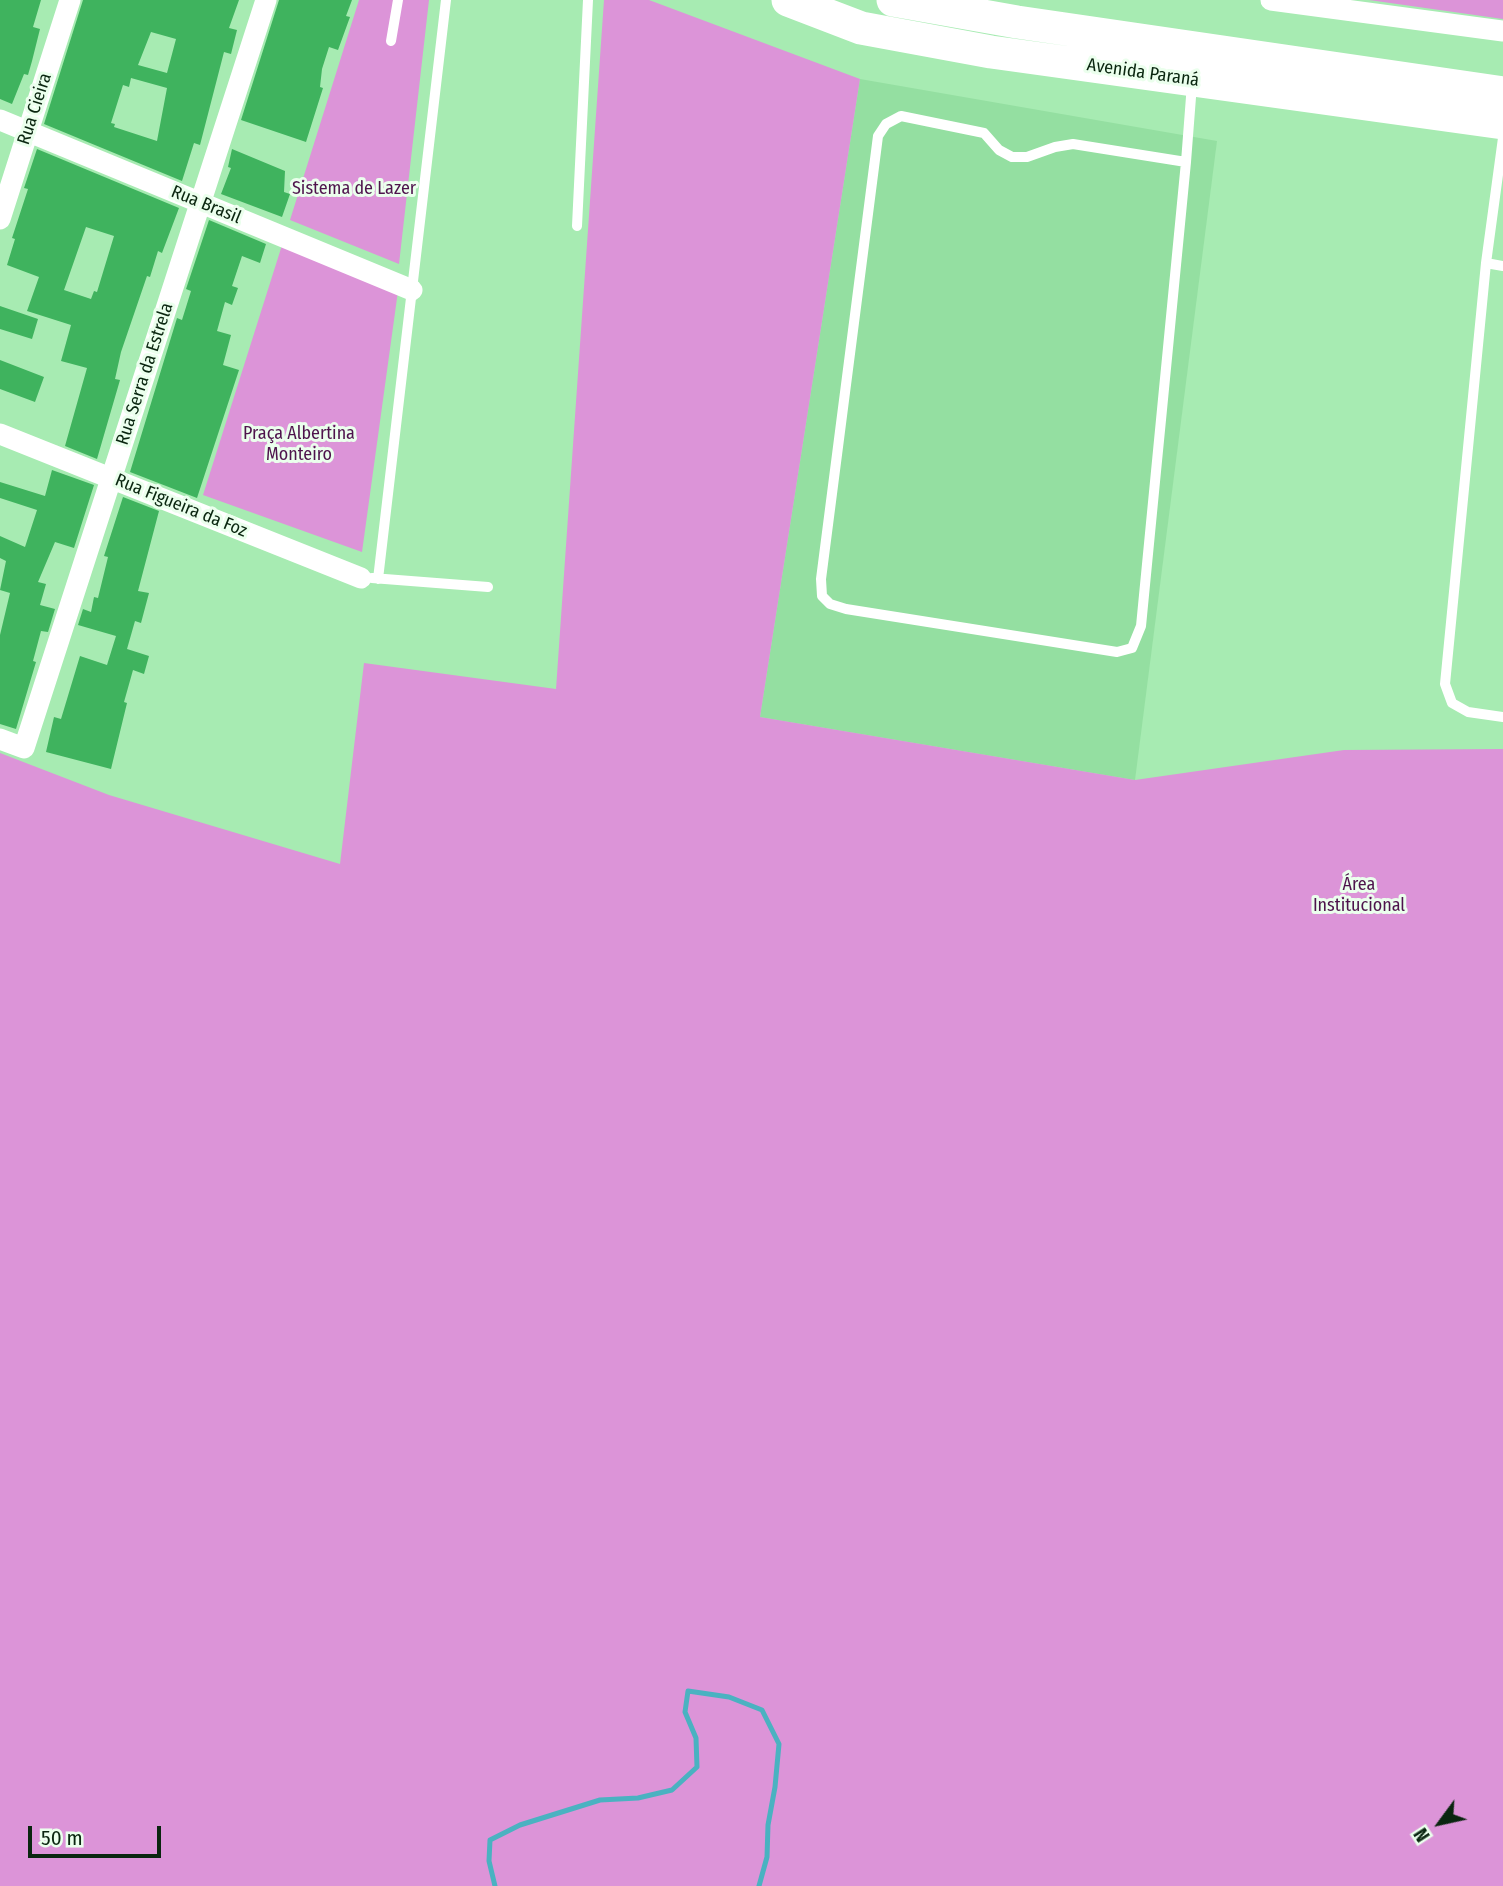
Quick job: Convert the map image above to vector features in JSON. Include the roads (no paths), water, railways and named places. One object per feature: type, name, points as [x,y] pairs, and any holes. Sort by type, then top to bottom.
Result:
[{"type":"main road","name":"Avenida Paraná","points":[[788,0],[861,28],[991,52],[1503,123]]},
{"type":"main road","name":"Avenida Paraná","points":[[893,0],[1017,22],[1503,93]]},
{"type":"street","name":"Rua Cieira","points":[[0,219],[70,0]]},
{"type":"street","name":"Rua Serra da Estrela","points":[[0,739],[24,748],[266,0]]},
{"type":"street","points":[[1271,0],[1503,31]]},
{"type":"street","name":"Rua Brasil","points":[[0,120],[412,290]]},
{"type":"street","name":"Rua Figueira da Foz","points":[[0,434],[370,578]]},
{"type":"lane","points":[[391,41],[398,0]]},
{"type":"lane","points":[[370,578],[412,290],[446,0]]},
{"type":"lane","points":[[577,226],[588,0]]},
{"type":"lane","points":[[1186,162],[1073,144],[1055,147],[1027,158],[1012,157],[999,150],[984,133],[901,116],[887,124],[878,136],[821,579],[822,596],[830,604],[846,609],[1117,652],[1132,648],[1141,626],[1186,162],[1192,80]]},
{"type":"lane","points":[[1503,138],[1486,263],[1445,684],[1451,703],[1468,712],[1503,717]]},
{"type":"lane","points":[[1486,263],[1503,266]]},
{"type":"lane","name":"Rua Figueira da Foz","points":[[370,578],[488,587]]},
{"type":"waterway","points":[[495,1886],[489,1861],[490,1840],[520,1825],[600,1800],[638,1798],[672,1790],[697,1767],[696,1738],[685,1712],[688,1691],[729,1697],[762,1710],[779,1744],[768,1825],[767,1857],[759,1886]]},
{"type":"park label","name":"Sistema de Lazer","points":[[354,189]]},
{"type":"park label","name":"Praça Albertina Monteiro","points":[[299,444]]},
{"type":"park label","name":"Área Institucional","points":[[1359,896]]}]
